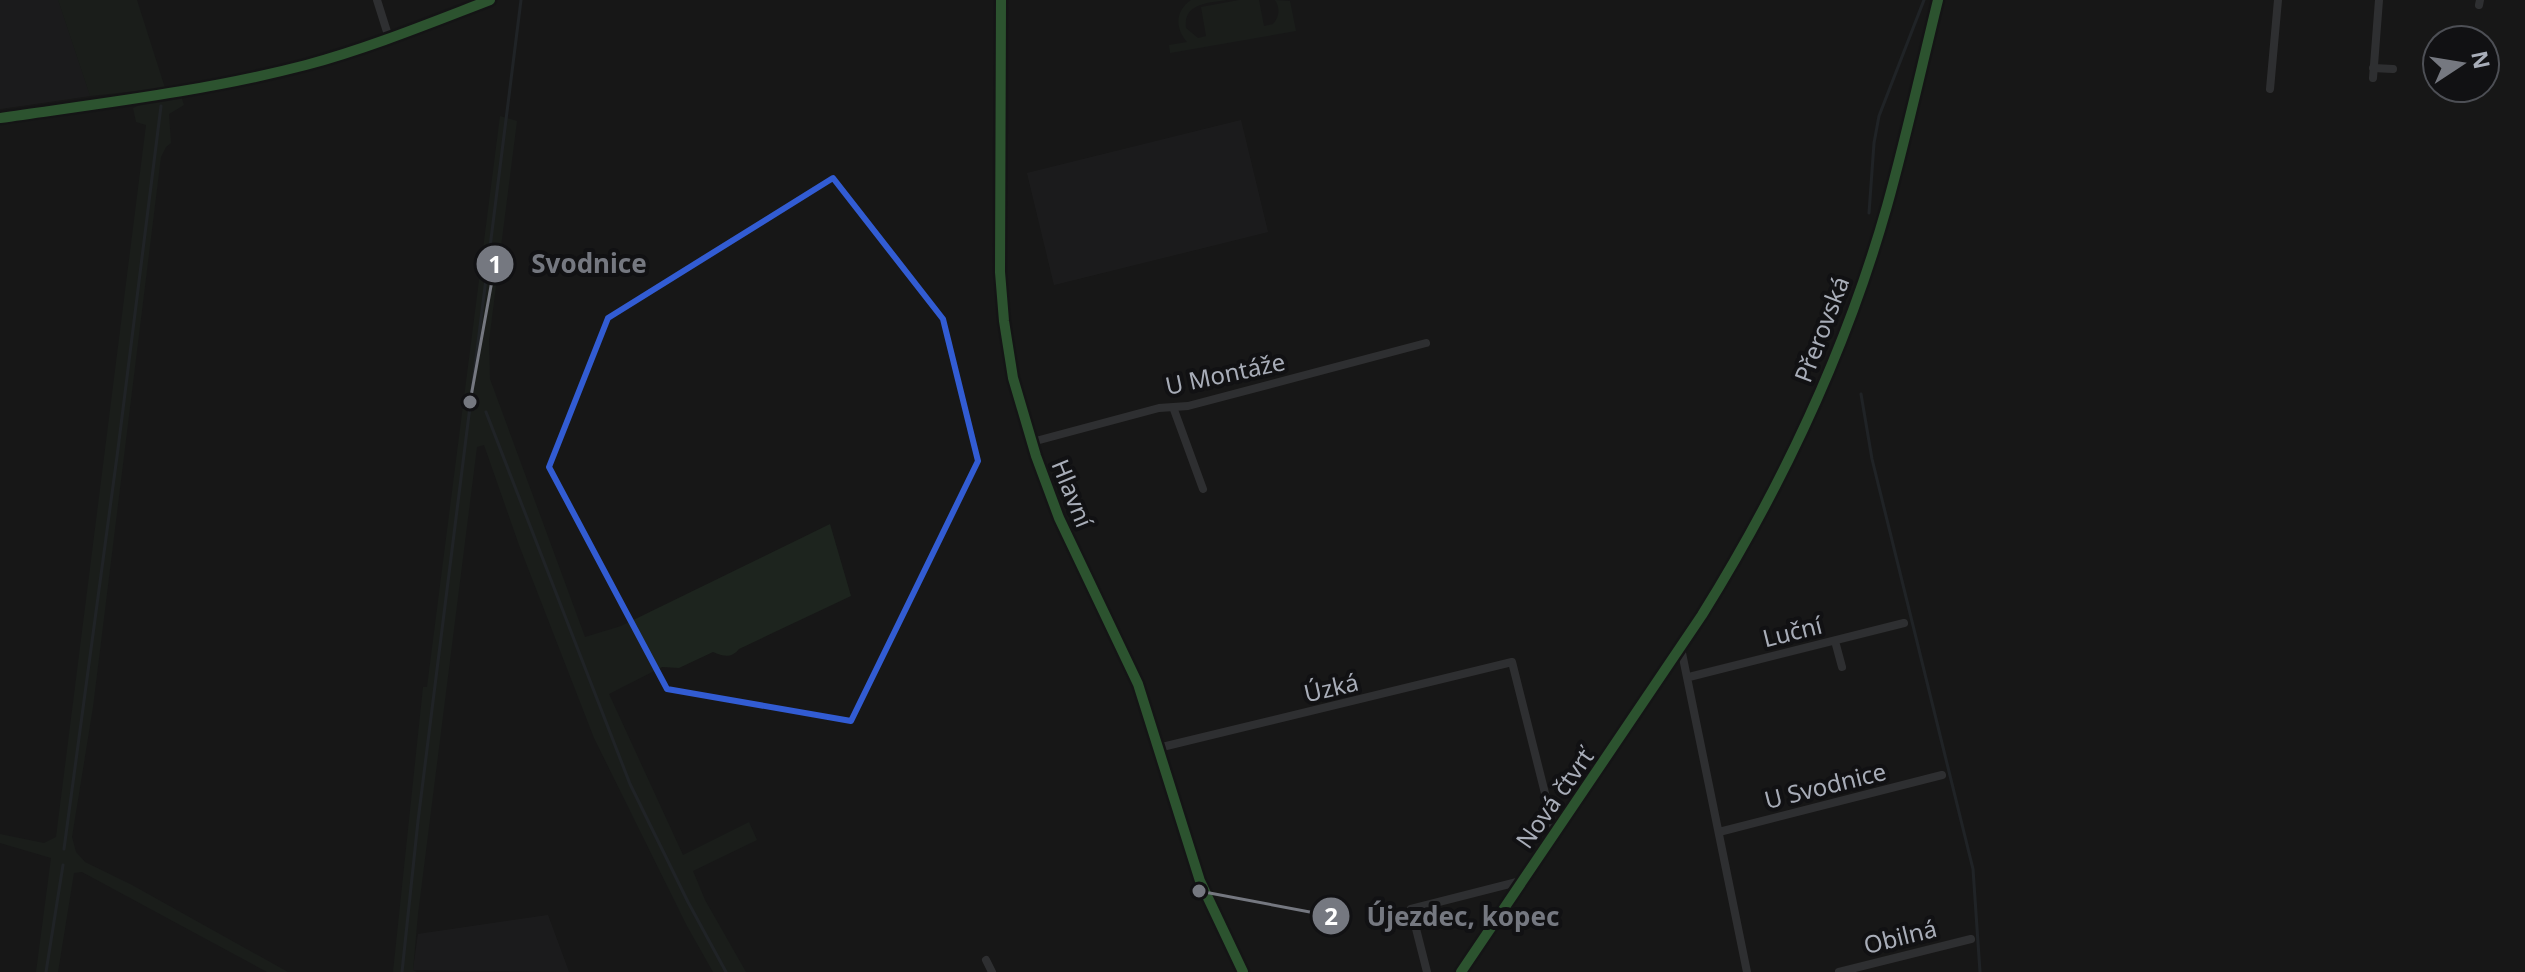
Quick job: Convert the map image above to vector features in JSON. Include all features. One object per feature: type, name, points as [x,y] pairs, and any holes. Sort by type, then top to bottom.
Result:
[{"type":"street","points":[[377,0],[389,38]]},
{"type":"street","points":[[0,118],[204,87],[305,65],[490,0]]},
{"type":"street","name":"Hlavní","points":[[1001,0],[1002,296],[1013,378],[1059,518],[1138,684],[1200,881],[1243,972]]},
{"type":"street","name":"Přerovská","points":[[1681,648],[1738,557],[1787,465],[1849,317],[1886,208],[1938,0]]},
{"type":"street","points":[[2270,89],[2278,0]]},
{"type":"street","points":[[2373,78],[2379,0]]},
{"type":"street","points":[[2373,68],[2393,69]]},
{"type":"street","name":"U Montáže","points":[[1032,442],[1159,408],[1188,406],[1426,343]]},
{"type":"street","points":[[1173,407],[1203,489]]},
{"type":"street","name":"Luční","points":[[1689,677],[1904,623]]},
{"type":"street","points":[[1835,641],[1842,667]]},
{"type":"street","points":[[1681,648],[1747,972]]},
{"type":"street","name":"Nová čtvrť","points":[[1461,972],[1681,648]]},
{"type":"street","name":"Úzká","points":[[1158,748],[1512,662],[1555,833]]},
{"type":"street","name":"U Svodnice","points":[[1719,832],[1942,775]]},
{"type":"street","name":"Nová čtvrť","points":[[1427,972],[1411,909],[1521,881]]},
{"type":"street","name":"Obilná","points":[[1839,972],[1971,939]]},
{"type":"street","points":[[986,960],[992,972]]},
{"type":"highlighted area","points":[[833,178],[943,319],[978,461],[851,721],[667,689],[549,467],[608,318]]},
{"type":"shaded area","points":[[0,0],[58,0],[90,96],[0,109]]},
{"type":"shaded area","points":[[58,0],[137,0],[165,88],[90,96]]},
{"type":"shaded area","points":[[1191,0],[1227,0],[1198,6],[1188,14],[1186,28],[1198,38],[1206,36],[1201,7],[1239,0],[1259,0],[1264,26],[1273,24],[1277,18],[1275,0],[1290,1],[1296,31],[1170,53],[1169,45],[1187,42],[1178,20],[1182,9]]},
{"type":"shaded area","points":[[181,96],[184,105],[169,114],[171,143],[161,157],[93,707],[72,837],[76,852],[85,862],[288,972],[267,972],[82,872],[74,873],[58,972],[36,972],[51,858],[0,843],[0,834],[44,843],[56,837],[146,125],[136,122],[133,108]]},
{"type":"shaded area","points":[[500,116],[517,121],[489,341],[490,379],[585,637],[621,626],[830,524],[851,596],[733,654],[713,652],[679,668],[662,667],[609,694],[683,855],[749,822],[757,840],[693,871],[705,900],[746,972],[713,972],[687,926],[594,738],[484,445],[477,447],[418,914],[413,970],[417,972],[393,972],[423,687],[427,687]]},
{"type":"shaded area","points":[[1241,120],[1268,232],[1054,285],[1027,173]]},
{"type":"shaded area","points":[[548,915],[569,972],[413,970],[418,934]]},
{"type":"waterway","points":[[402,972],[418,821],[521,0]]},
{"type":"waterway","points":[[1869,213],[1879,116],[1924,0]]},
{"type":"waterway","points":[[64,849],[161,106]]},
{"type":"waterway","points":[[1861,394],[1872,459],[1973,869],[1980,972]]},
{"type":"waterway","points":[[486,412],[630,784],[726,972]]},
{"type":"waterway","points":[[46,972],[63,865]]},
{"type":"cycle path","points":[[0,118],[154,96],[306,65],[399,35],[490,0]]},
{"type":"cycle path","points":[[1001,0],[1000,272],[1013,378],[1036,456],[1059,518],[1138,684],[1200,881],[1243,972]]},
{"type":"cycle path","points":[[1461,972],[1702,615],[1784,468],[1831,366],[1871,260],[1938,0]]},
{"type":"place","name":"Svodnice","points":[[470,402]]},
{"type":"place","name":"Újezdec, kopec","points":[[1199,891]]}]
